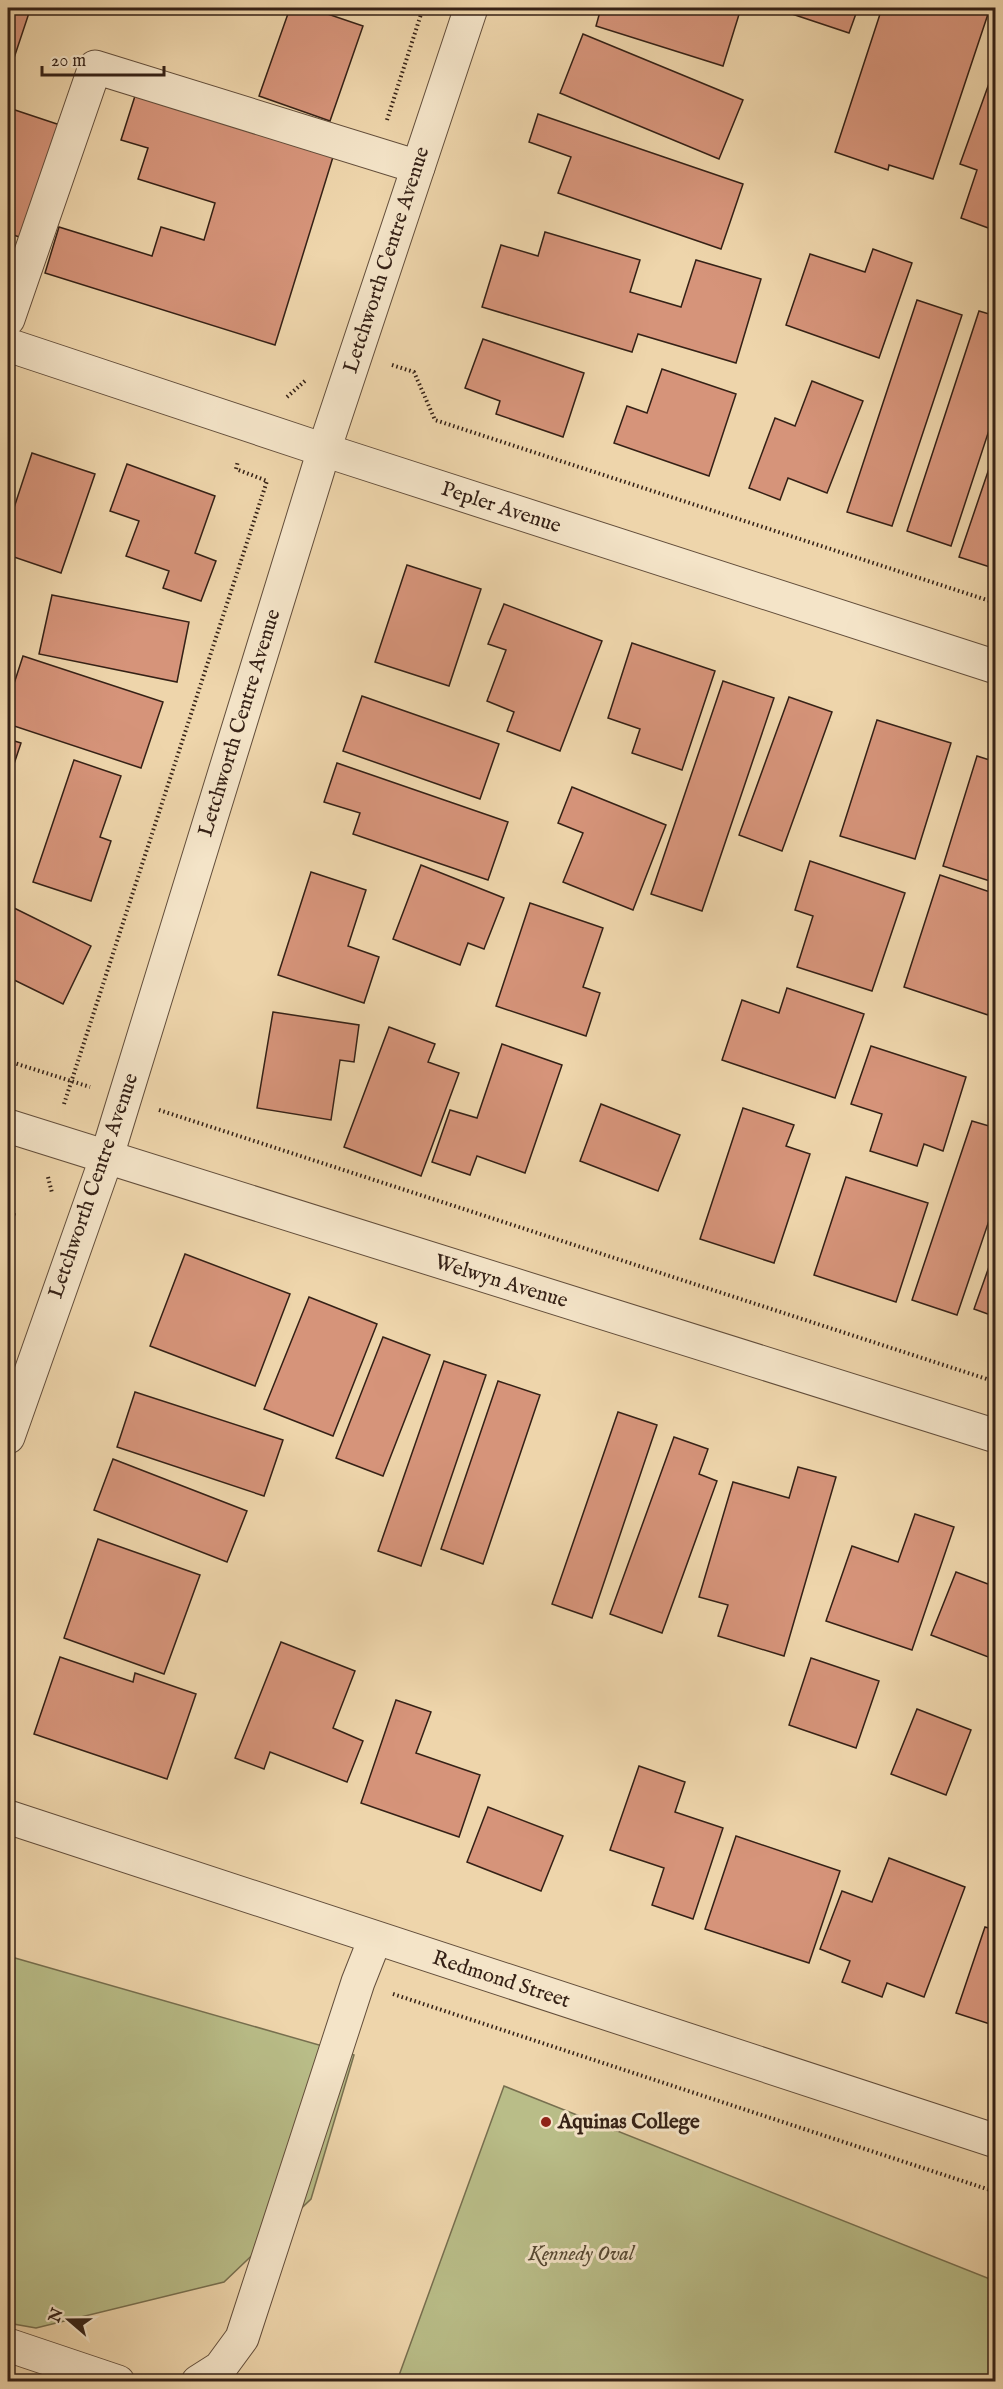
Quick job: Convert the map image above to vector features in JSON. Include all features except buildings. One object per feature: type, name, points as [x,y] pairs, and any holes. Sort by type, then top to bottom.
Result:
[{"type":"street","name":"Letchworth Centre Avenue","points":[[8,1437],[106,1159],[324,450],[471,8]]},
{"type":"street","points":[[8,319],[95,67],[418,167]]},
{"type":"street","name":"Pepler Avenue","points":[[8,345],[249,426],[996,667]]},
{"type":"street","name":"Welwyn Avenue","points":[[8,1126],[106,1159],[996,1436]]},
{"type":"street","name":"Redmond Street","points":[[8,1817],[996,2141]]},
{"type":"street","points":[[198,2382],[220,2368],[242,2338],[358,1982],[375,1939]]},
{"type":"street","points":[[8,2345],[118,2382]]},
{"type":"path","points":[[356,352],[414,372],[435,420],[996,603]]},
{"type":"path","points":[[53,1198],[45,1164],[52,1140],[267,481],[236,469],[249,426]]},
{"type":"path","points":[[8,1061],[996,1382]]},
{"type":"path","points":[[358,1982],[996,2192]]},
{"type":"green space","points":[[8,1956],[354,2055],[311,2199],[224,2282],[36,2328],[8,2323]]},
{"type":"green space","name":"Kennedy Oval","points":[[504,2086],[995,2281],[995,2381],[397,2381]]},
{"type":"place","name":"Aquinas College","points":[[546,2122]]}]
